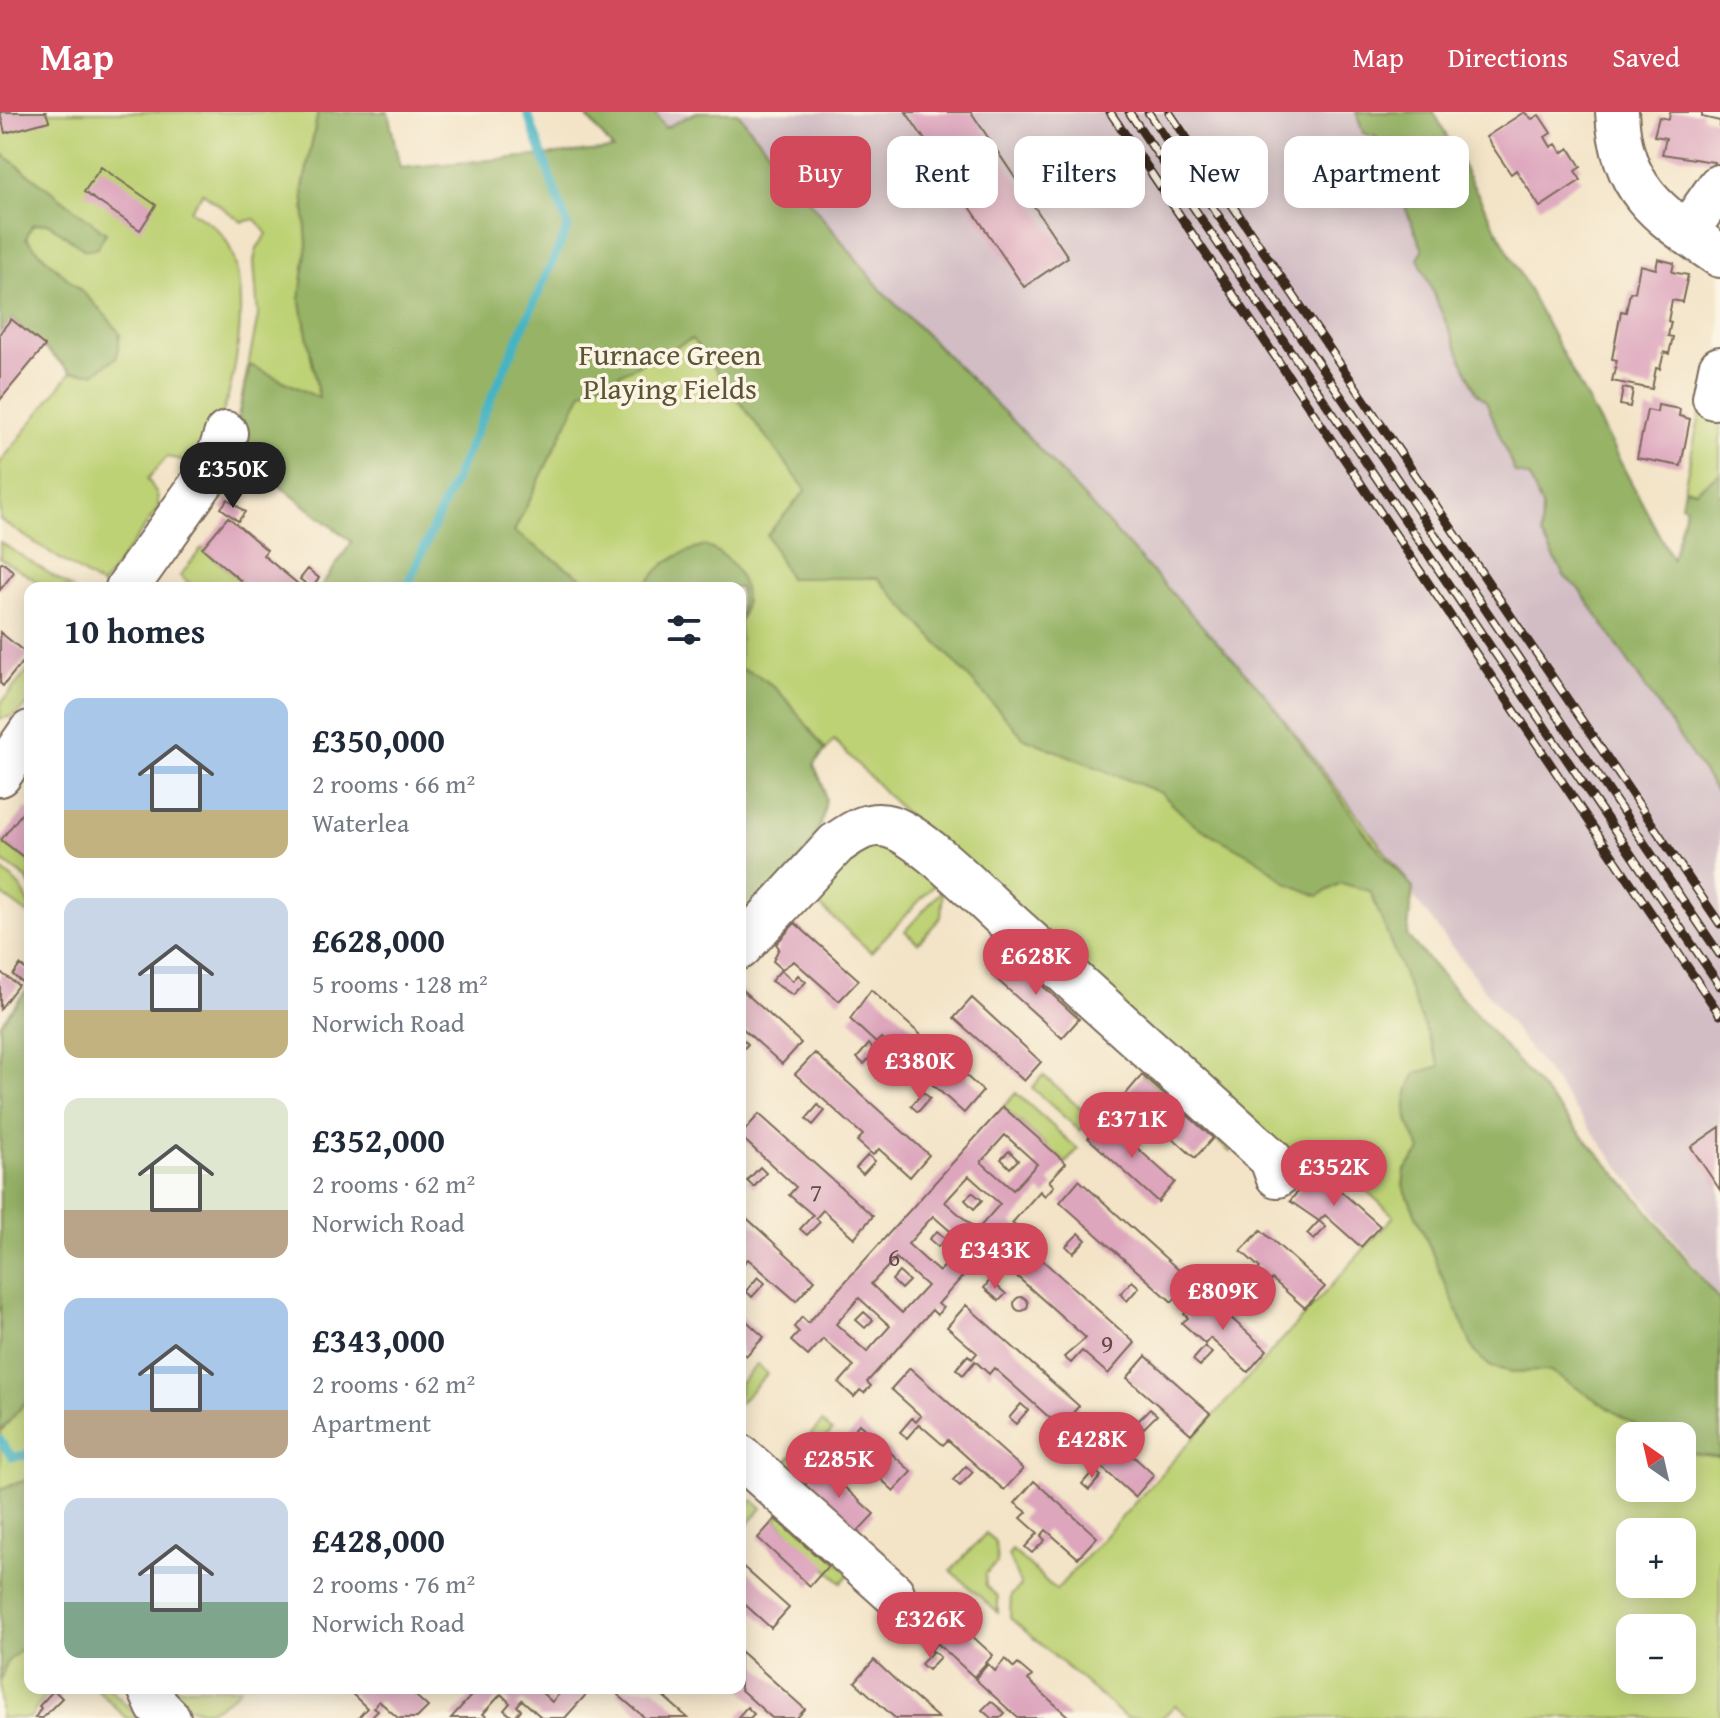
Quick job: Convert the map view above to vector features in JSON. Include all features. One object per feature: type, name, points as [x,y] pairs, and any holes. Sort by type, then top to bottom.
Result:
[{"type":"street","points":[[1617,112],[1619,141],[1630,174],[1659,213],[1703,245],[1719,186]]},
{"type":"street","points":[[130,582],[178,485],[216,463],[226,433]]},
{"type":"street","points":[[746,942],[836,844],[873,824],[892,827],[909,836],[977,893],[1260,1148],[1271,1159],[1277,1176]]},
{"type":"street","points":[[746,1461],[893,1593]]},
{"type":"street","points":[[152,1694],[157,1706],[169,1718]]},
{"type":"shaded area","points":[[654,112],[697,112],[664,128]]},
{"type":"shaded area","points":[[737,112],[1356,112],[1363,133],[1376,136],[1284,136],[1284,208],[1405,208],[1423,251],[1418,259],[1476,392],[1486,401],[1515,473],[1529,477],[1542,507],[1542,535],[1565,577],[1579,589],[1720,797],[1720,1299],[1369,838],[1263,692],[1018,426],[882,291],[815,208],[871,208],[871,136],[770,136],[770,153]]},
{"type":"green space","name":"Furnace Green Playing Fields","points":[[0,112],[318,112],[303,188],[577,177],[613,149],[583,112],[654,112],[665,128],[697,112],[737,112],[770,153],[770,208],[815,208],[882,291],[1018,426],[1263,692],[1413,888],[1407,936],[1639,1200],[1720,1301],[1720,1718],[1190,1718],[1175,1705],[1162,1718],[1126,1718],[1010,1618],[1011,1595],[1021,1586],[1008,1555],[1012,1550],[1056,1590],[1394,1216],[1318,1146],[1297,1154],[1285,1153],[911,819],[834,740],[814,765],[826,799],[821,826],[746,916],[746,582],[324,582],[352,542],[250,460],[171,560],[234,437],[258,316],[254,261],[257,248],[267,234],[255,219],[242,222],[203,193],[190,210],[224,237],[233,255],[240,304],[231,384],[212,436],[192,462],[167,457],[148,479],[157,494],[159,507],[105,582],[96,582],[0,520],[0,463],[71,372],[95,373],[80,289],[47,262],[26,238],[27,231],[38,222],[48,223],[85,250],[105,233],[0,152]]},
{"type":"green space","points":[[318,112],[388,112],[400,168],[613,149],[583,112],[654,112],[665,128],[697,112],[737,112],[770,153],[770,208],[815,208],[882,291],[1018,426],[1263,692],[1369,838],[1413,888],[1407,936],[1639,1200],[1720,1301],[1720,1457],[1696,1454],[1696,1422],[1631,1422],[1550,1371],[1513,1372],[1491,1367],[1475,1353],[1403,1185],[1405,1170],[1421,1150],[1406,1112],[1407,1094],[1416,1073],[1440,1066],[1370,891],[1341,883],[1318,896],[1287,883],[1258,860],[1193,824],[1161,793],[1024,738],[878,578],[789,578],[767,535],[806,490],[692,339],[582,392],[514,532],[588,582],[324,582],[352,542],[254,466],[234,437],[250,365],[319,398],[300,298],[307,244],[303,189]]},
{"type":"green space","points":[[1356,112],[1434,112],[1447,136],[1373,136],[1363,133]]},
{"type":"green space","points":[[0,152],[106,233],[97,248],[85,250],[48,223],[32,225],[26,238],[99,308],[120,334],[117,357],[95,373],[71,372],[12,319],[0,333]]},
{"type":"green space","points":[[1469,178],[1672,559],[1686,507],[1681,505],[1684,488],[1696,491],[1720,473],[1720,797],[1579,589],[1565,577],[1541,534],[1542,507],[1529,477],[1515,473],[1486,401],[1476,392],[1418,258],[1423,250],[1406,208],[1469,208]]},
{"type":"green space","points":[[1703,401],[1720,404],[1720,473],[1695,491],[1684,488]]},
{"type":"green space","points":[[0,542],[63,582],[38,582],[0,558]]},
{"type":"green space","points":[[705,546],[716,551],[733,566],[741,582],[648,582],[670,560]]},
{"type":"green space","points":[[202,548],[241,581],[188,582],[180,576]]},
{"type":"green space","points":[[746,671],[777,690],[825,749],[814,765],[825,796],[822,818],[805,852],[746,917]]},
{"type":"green space","points":[[24,675],[24,708],[16,715],[0,719],[0,704]]},
{"type":"green space","points":[[1,840],[24,857],[24,877],[0,859]]},
{"type":"green space","points":[[882,841],[938,881],[871,952],[808,895],[839,859]]},
{"type":"green space","points":[[0,869],[12,878],[24,894],[24,911],[0,893]]},
{"type":"green space","points":[[943,889],[941,917],[918,943],[905,931]]},
{"type":"green space","points":[[999,935],[1086,1012],[1079,1019],[994,940]]},
{"type":"green space","points":[[24,994],[24,1694],[46,1694],[30,1718],[0,1718],[0,1024]]},
{"type":"green space","points":[[24,994],[24,1404],[0,1432],[0,1024]]},
{"type":"green space","points":[[1149,1068],[1236,1145],[1230,1152],[1142,1075]]},
{"type":"green space","points":[[1043,1075],[1091,1118],[1080,1131],[1032,1088]]},
{"type":"green space","points":[[1016,1093],[1078,1149],[1066,1163],[1003,1107]]},
{"type":"green space","points":[[758,1364],[767,1374],[746,1397],[746,1377]]},
{"type":"green space","points":[[822,1422],[832,1431],[793,1474],[783,1465]]},
{"type":"green space","points":[[24,1481],[24,1646],[6,1663],[0,1683],[0,1489]]},
{"type":"green space","points":[[753,1500],[762,1508],[746,1527],[746,1508]]},
{"type":"green space","points":[[783,1512],[850,1573],[841,1583],[775,1519]]},
{"type":"green space","points":[[986,1533],[995,1541],[997,1563],[985,1574],[986,1586],[998,1597],[998,1613],[951,1571]]},
{"type":"green space","points":[[102,1694],[115,1694],[139,1718],[126,1718]]},
{"type":"green space","points":[[171,1694],[234,1694],[221,1705],[202,1710],[184,1705]]},
{"type":"building","points":[[0,112],[46,112],[49,121],[5,133]]},
{"type":"building","points":[[906,112],[971,112],[987,136],[922,136]]},
{"type":"building","points":[[1524,112],[1532,119],[1539,115],[1551,133],[1545,137],[1551,147],[1556,144],[1562,153],[1569,148],[1581,167],[1575,171],[1581,180],[1540,207],[1516,170],[1511,174],[1486,137]]},
{"type":"building","points":[[1670,112],[1702,112],[1702,117],[1720,121],[1720,171],[1712,169],[1714,162],[1662,154],[1666,138],[1654,136],[1659,117],[1669,119]]},
{"type":"building","points":[[998,152],[1014,176],[1014,208],[1035,208],[1068,257],[1024,287],[971,208],[998,208]]},
{"type":"building","points":[[101,167],[156,205],[140,230],[84,192]]},
{"type":"building","points":[[1658,259],[1674,263],[1672,272],[1688,275],[1682,302],[1672,300],[1668,336],[1673,337],[1669,354],[1664,352],[1660,369],[1656,368],[1652,389],[1612,381],[1617,360],[1612,359],[1621,311],[1626,312],[1630,292],[1635,292],[1640,265],[1656,269]]},
{"type":"building","points":[[11,319],[45,346],[0,400],[0,333]]},
{"type":"building","points":[[1623,388],[1633,390],[1630,407],[1620,405]]},
{"type":"building","points":[[1658,405],[1680,409],[1679,416],[1690,419],[1681,466],[1637,458],[1647,410],[1657,412]]},
{"type":"building","points":[[228,499],[245,512],[238,521],[221,508]]},
{"type":"building","points":[[228,517],[267,550],[263,555],[296,582],[240,582],[202,548]]},
{"type":"building","points":[[2,562],[14,572],[0,590],[0,565]]},
{"type":"building","points":[[308,569],[319,578],[316,582],[300,579]]},
{"type":"building","points":[[0,632],[24,652],[24,660],[3,686],[0,683]]},
{"type":"building","points":[[24,811],[24,857],[1,840]]},
{"type":"building","points":[[795,923],[859,980],[839,1001],[794,961],[782,969],[773,961],[779,948],[776,944]]},
{"type":"building","points":[[1010,956],[1079,1019],[1062,1038],[992,975]]},
{"type":"building","points":[[20,965],[24,968],[24,984],[13,975]]},
{"type":"building","points":[[781,970],[793,981],[798,975],[806,982],[793,995],[771,981]]},
{"type":"building","points":[[0,972],[18,985],[0,1009]]},
{"type":"building","points":[[871,990],[983,1091],[964,1113],[881,1038],[876,1043],[850,1019]]},
{"type":"building","points":[[746,993],[801,1043],[782,1064],[746,1031]]},
{"type":"building","points":[[972,998],[1041,1062],[1024,1081],[954,1018]]},
{"type":"building","points":[[869,1044],[876,1051],[864,1064],[857,1058]]},
{"type":"building","points":[[815,1053],[929,1155],[910,1177],[879,1149],[873,1155],[857,1141],[863,1135],[795,1074]]},
{"type":"building","points":[[1142,1075],[1213,1138],[1195,1158],[1125,1095]]},
{"type":"building","points":[[923,1092],[930,1098],[918,1112],[911,1106]]},
{"type":"building","points":[[818,1105],[825,1111],[813,1125],[806,1119]]},
{"type":"building","points":[[1003,1107],[1066,1163],[1049,1181],[1054,1186],[1045,1196],[1040,1191],[1012,1223],[1017,1227],[1010,1234],[1005,1229],[938,1304],[943,1308],[937,1315],[932,1310],[867,1382],[871,1386],[864,1393],[860,1390],[854,1397],[839,1383],[854,1366],[823,1339],[808,1356],[791,1341],[799,1332],[794,1327],[802,1317],[808,1323]],"holes":[[[1005,1135],[1037,1164],[1013,1190],[981,1162]],[[969,1176],[1000,1204],[977,1230],[945,1202]],[[933,1216],[965,1244],[939,1272],[908,1244]],[[896,1258],[927,1286],[902,1313],[871,1284]],[[859,1298],[890,1326],[867,1352],[836,1324]]]},
{"type":"building","points":[[759,1114],[873,1216],[854,1238],[823,1210],[816,1218],[820,1222],[807,1235],[800,1229],[813,1215],[789,1195],[796,1187],[746,1141],[746,1129]]},
{"type":"building","points":[[1105,1119],[1175,1182],[1158,1202],[1088,1138]]},
{"type":"building","points":[[1720,1127],[1720,1190],[1691,1147]]},
{"type":"building","points":[[1009,1151],[1018,1160],[1010,1168],[1001,1159]]},
{"type":"building","points":[[868,1155],[875,1161],[863,1174],[856,1168]]},
{"type":"building","points":[[760,1167],[766,1173],[754,1187],[747,1181]]},
{"type":"building","points":[[1316,1169],[1380,1226],[1361,1247],[1325,1215],[1319,1221],[1290,1201]]},
{"type":"building","points":[[1079,1180],[1191,1281],[1172,1302],[1060,1202]]},
{"type":"building","points":[[972,1192],[982,1200],[974,1209],[965,1200]]},
{"type":"building","points":[[746,1217],[815,1280],[796,1301],[748,1259],[746,1261]]},
{"type":"building","points":[[1319,1221],[1326,1227],[1314,1240],[1307,1234]]},
{"type":"building","points":[[1261,1230],[1325,1287],[1305,1308],[1272,1279],[1266,1284],[1271,1288],[1259,1302],[1252,1295],[1264,1282],[1254,1274],[1260,1268],[1241,1251]]},
{"type":"building","points":[[937,1231],[946,1239],[938,1247],[929,1239]]},
{"type":"building","points":[[1079,1233],[1086,1240],[1073,1253],[1066,1246]]},
{"type":"building","points":[[1022,1242],[1135,1343],[1108,1374],[1082,1351],[1071,1363],[1064,1357],[1086,1338],[1003,1264]]},
{"type":"building","points":[[899,1272],[909,1281],[901,1289],[892,1280]]},
{"type":"building","points":[[758,1277],[765,1283],[752,1297],[746,1291]]},
{"type":"building","points":[[990,1280],[1006,1294],[999,1301],[984,1288]]},
{"type":"building","points":[[1132,1281],[1139,1287],[1127,1301],[1120,1294]]},
{"type":"building","points":[[1203,1293],[1267,1350],[1248,1372],[1210,1338],[1205,1344],[1182,1323],[1188,1318],[1184,1314]]},
{"type":"building","points":[[1021,1297],[1028,1304],[1021,1311],[1014,1304]]},
{"type":"building","points":[[966,1305],[1079,1406],[1060,1427],[994,1368],[989,1374],[975,1361],[963,1375],[956,1369],[968,1355],[972,1359],[977,1353],[947,1327]]},
{"type":"building","points":[[864,1312],[873,1320],[865,1328],[856,1320]]},
{"type":"building","points":[[746,1320],[764,1337],[746,1356]]},
{"type":"building","points":[[1205,1346],[1212,1353],[1200,1366],[1193,1360]]},
{"type":"building","points":[[1146,1356],[1210,1413],[1191,1434],[1127,1378]]},
{"type":"building","points":[[910,1368],[1023,1469],[1004,1490],[948,1440],[943,1445],[919,1424],[907,1438],[900,1432],[912,1418],[916,1422],[921,1416],[891,1389]]},
{"type":"building","points":[[1021,1404],[1028,1410],[1016,1424],[1009,1418]]},
{"type":"building","points":[[1150,1409],[1157,1415],[1144,1428],[1137,1422]]},
{"type":"building","points":[[1091,1418],[1154,1475],[1135,1497],[1071,1440]]},
{"type":"building","points":[[859,1424],[912,1472],[894,1491],[842,1444]]},
{"type":"building","points":[[821,1466],[874,1514],[856,1533],[804,1486]]},
{"type":"building","points":[[966,1466],[973,1472],[960,1486],[953,1480]]},
{"type":"building","points":[[1094,1470],[1101,1476],[1089,1490],[1082,1484]]},
{"type":"building","points":[[1034,1481],[1097,1537],[1078,1558],[1046,1530],[1041,1536],[1045,1540],[1032,1553],[1025,1547],[1038,1533],[1021,1518],[1027,1512],[1015,1503]]},
{"type":"building","points":[[775,1519],[828,1566],[810,1586],[758,1538]]},
{"type":"building","points":[[746,1569],[789,1608],[771,1628],[746,1605]]},
{"type":"building","points":[[930,1598],[993,1655],[974,1677],[937,1643],[930,1651],[907,1630],[914,1623],[910,1620]]},
{"type":"building","points":[[933,1651],[940,1657],[928,1670],[921,1664]]},
{"type":"building","points":[[746,1656],[805,1709],[797,1718],[772,1718],[746,1694]]},
{"type":"building","points":[[1005,1659],[1014,1668],[1018,1664],[1032,1676],[1028,1680],[1070,1718],[1018,1718],[975,1679],[988,1664],[995,1671]]},
{"type":"building","points":[[874,1660],[938,1718],[895,1718],[855,1682]]},
{"type":"building","points":[[50,1694],[58,1694],[62,1698],[42,1718],[35,1718],[41,1708],[39,1706]]},
{"type":"building","points":[[352,1694],[414,1694],[428,1707],[417,1718],[398,1718],[379,1701],[374,1707],[378,1710],[370,1718],[358,1718],[367,1708]]},
{"type":"building","points":[[473,1694],[501,1694],[483,1714],[488,1718],[451,1718]]},
{"type":"building","points":[[501,1694],[543,1694],[552,1702],[559,1694],[587,1694],[565,1718],[537,1718],[540,1716],[522,1700],[517,1706],[521,1710],[514,1718],[504,1710],[510,1703]]},
{"type":"building","points":[[617,1694],[661,1694],[688,1718],[645,1718]]},
{"type":"building","points":[[991,1701],[1005,1713],[1000,1718],[991,1718],[982,1710]]},
{"type":"building","points":[[747,1707],[754,1714],[750,1718],[737,1718]]},
{"type":"waterway","points":[[409,582],[568,227],[527,112]]},
{"type":"waterway","points":[[0,1440],[12,1457],[24,1455]]},
{"type":"railway","points":[[1110,112],[1720,1015]]},
{"type":"railway","points":[[1129,112],[1720,986]]},
{"type":"railway","points":[[1148,112],[1720,955]]},
{"type":"railway","points":[[1169,112],[1720,924]]}]
